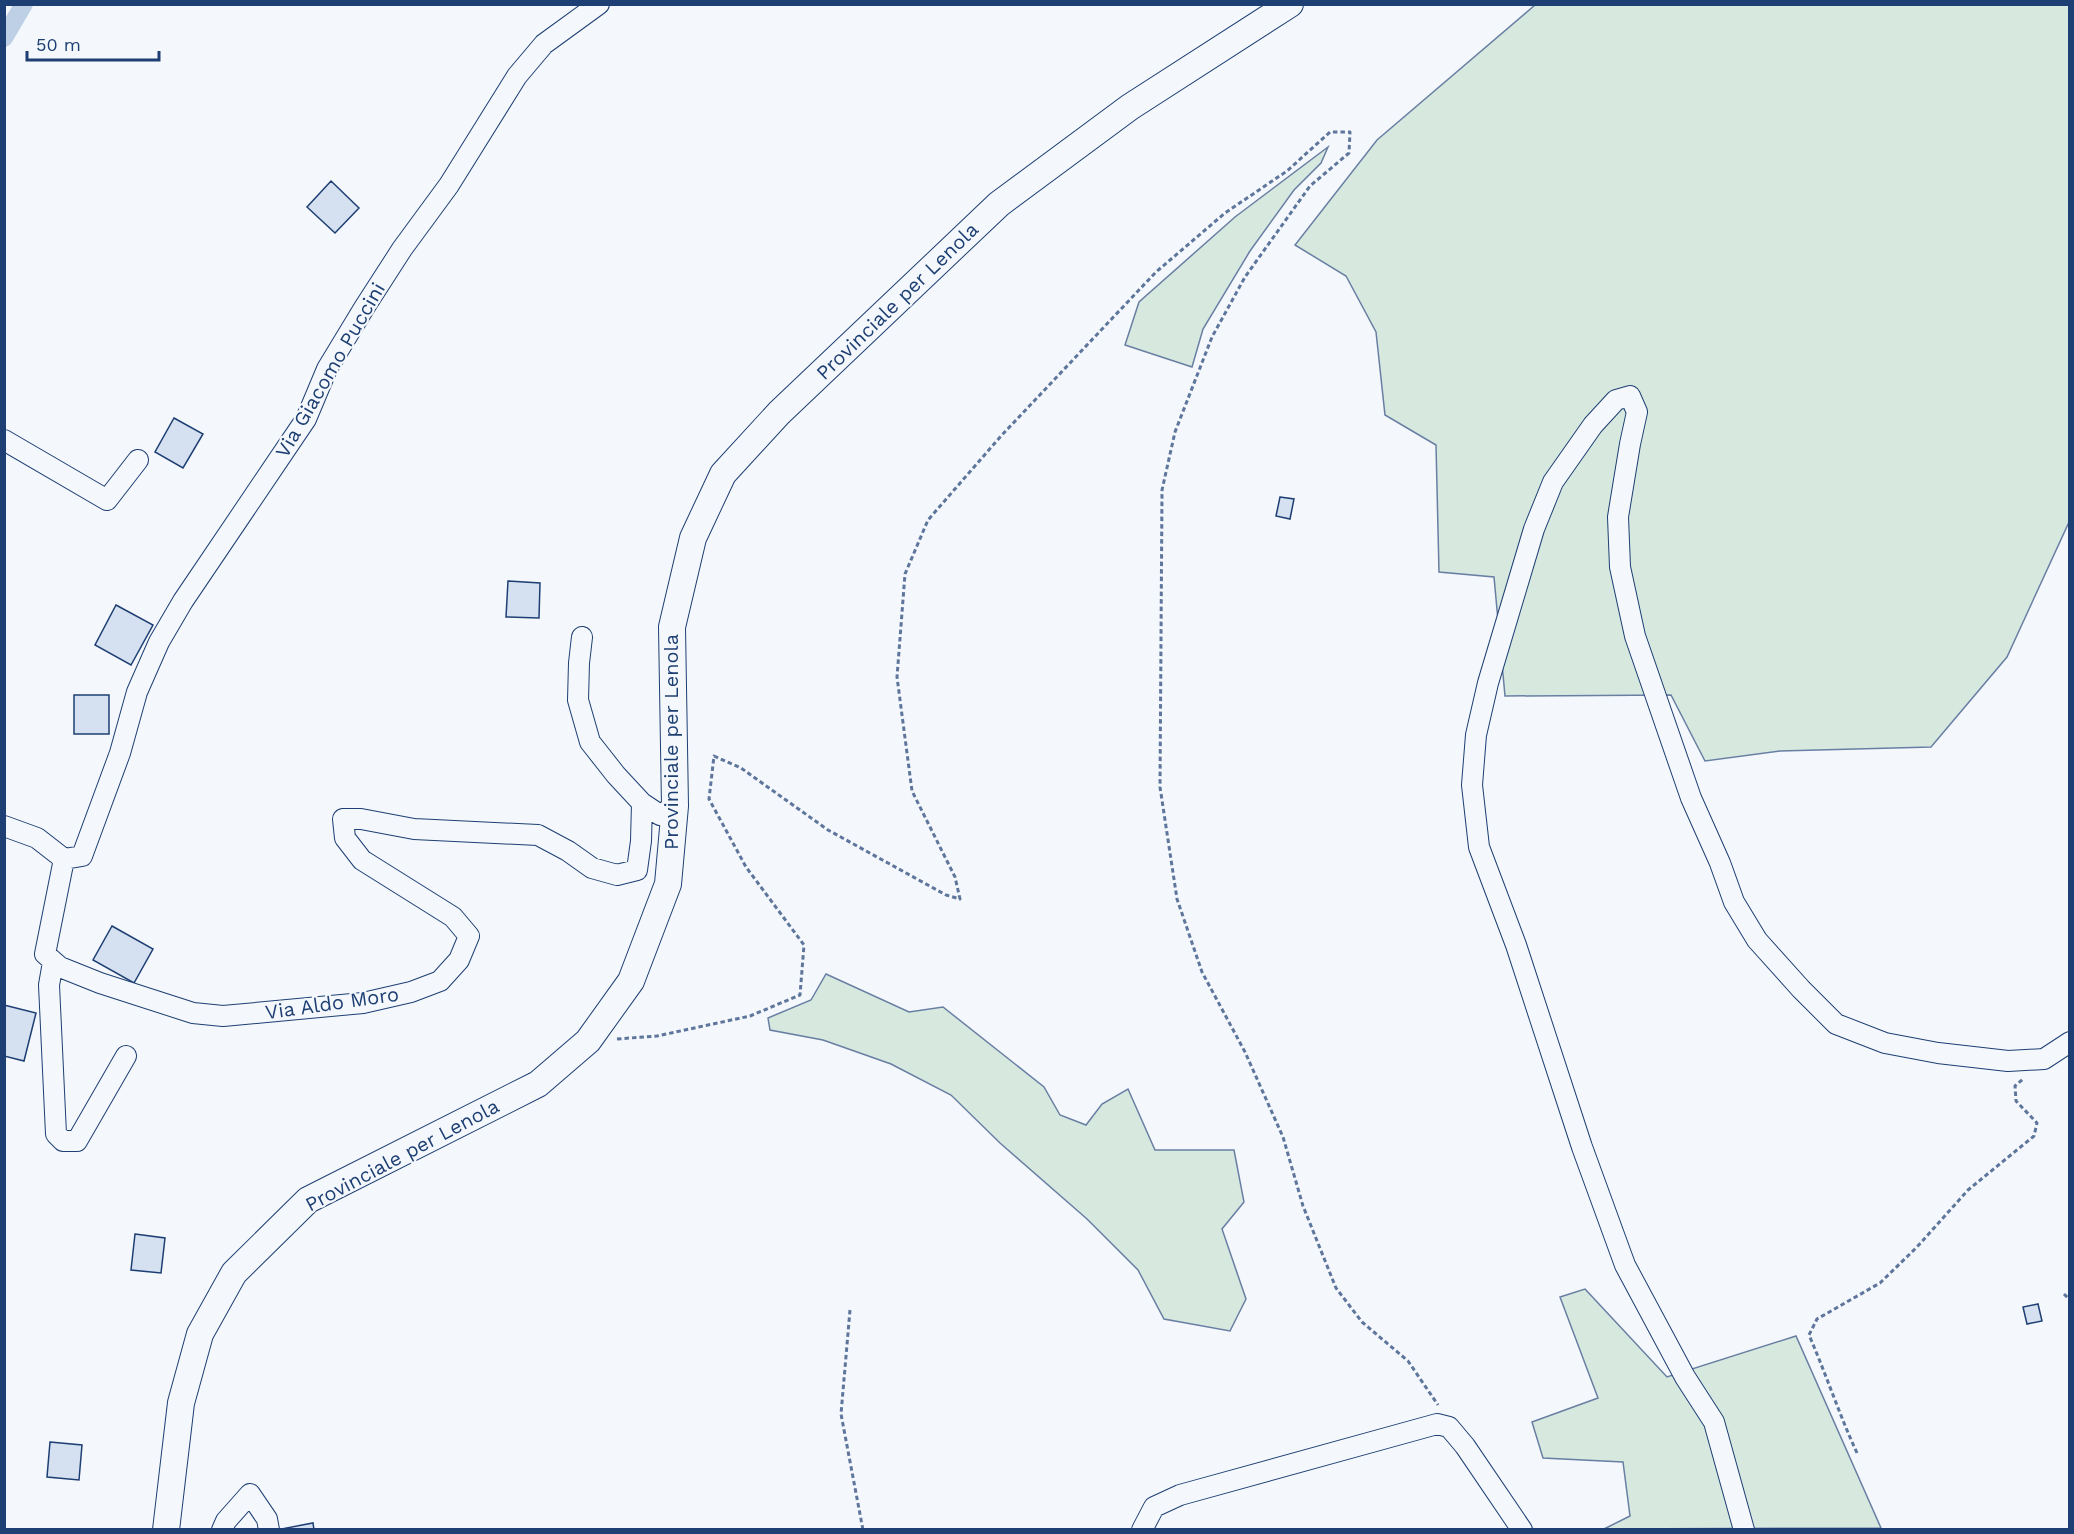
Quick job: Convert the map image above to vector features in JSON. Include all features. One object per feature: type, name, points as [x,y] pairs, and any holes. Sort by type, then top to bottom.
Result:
[{"type":"main road","name":"Provinciale per Lenola","points":[[166,1530],[182,1403],[200,1334],[234,1272],[308,1200],[538,1084],[588,1041],[631,981],[669,884],[675,806],[672,627],[693,538],[723,474],[779,413],[999,204],[1130,107],[1290,4]]},
{"type":"street","name":"Via Giacomo Puccini","points":[[64,859],[82,856],[120,753],[137,692],[159,642],[237,519],[306,419],[327,369],[364,308],[402,249],[449,184],[517,76],[544,44],[599,4]]},
{"type":"street","points":[[1744,1530],[1714,1422],[1685,1377],[1625,1265],[1582,1147],[1516,945],[1479,847],[1472,785],[1476,735],[1488,683],[1531,539],[1553,482],[1593,425],[1616,400],[1630,396],[1637,412],[1618,517],[1620,567],[1635,636],[1691,798],[1720,863],[1734,902],[1756,940],[1836,1024],[1885,1043],[1938,1053],[2008,1061],[2044,1059],[2070,1042]]},
{"type":"street","points":[[4,440],[107,500],[138,460]]},
{"type":"street","points":[[582,637],[578,700],[590,742],[642,803],[660,815],[675,806]]},
{"type":"street","name":"Via Aldo Moro","points":[[53,962],[100,983],[183,1010],[223,1016],[363,1003],[411,992],[440,981],[459,960],[469,936],[453,917],[362,860],[345,838],[343,819],[361,819],[414,829],[538,835],[568,851],[592,868],[617,875],[638,870],[642,803]]},
{"type":"street","points":[[4,826],[37,838],[64,859],[45,954],[53,962],[49,986],[56,1134],[63,1141],[77,1141],[126,1056]]},
{"type":"street","points":[[1142,1530],[1154,1506],[1180,1495],[1437,1424],[1449,1427],[1465,1446],[1522,1530]]},
{"type":"street","points":[[222,1530],[226,1521],[250,1494],[267,1519],[269,1530]]},
{"type":"path","points":[[588,1041],[657,1036],[750,1016],[800,995],[804,945],[746,867],[709,799],[714,756],[741,768],[828,830],[946,895],[960,899],[955,877],[912,791],[897,677],[905,574],[928,520],[1000,436],[1156,272],[1225,213],[1287,171],[1330,132],[1350,132],[1350,153],[1310,186],[1245,277],[1212,337],[1175,432],[1162,489],[1160,787],[1177,899],[1202,972],[1245,1052],[1283,1137],[1303,1206],[1336,1288],[1362,1322],[1408,1361],[1434,1397],[1449,1427]]},
{"type":"path","points":[[1857,1453],[1809,1335],[1817,1319],[1880,1283],[1917,1247],[1968,1190],[2034,1136],[2037,1123],[2016,1101],[2015,1086],[2044,1059]]},
{"type":"path","points":[[2064,1294],[2070,1300]]},
{"type":"path","points":[[850,1310],[841,1414],[862,1530]]},
{"type":"shaded area","points":[[1535,5],[2069,5],[2069,522],[2007,657],[1931,747],[1780,751],[1705,761],[1671,695],[1505,696],[1494,577],[1439,572],[1436,445],[1385,415],[1376,332],[1346,276],[1295,245],[1377,140]]},
{"type":"shaded area","points":[[1328,147],[1321,163],[1294,190],[1250,251],[1203,329],[1192,367],[1125,345],[1139,302],[1235,217]]},
{"type":"shaded area","points":[[826,974],[909,1012],[943,1007],[1044,1087],[1060,1115],[1086,1125],[1102,1104],[1128,1089],[1155,1150],[1234,1150],[1244,1202],[1222,1229],[1246,1299],[1230,1331],[1164,1319],[1138,1270],[1087,1219],[1000,1143],[951,1095],[891,1064],[823,1040],[770,1030],[768,1018],[811,1000]]},
{"type":"shaded area","points":[[1585,1289],[1667,1377],[1796,1336],[1881,1528],[1604,1529],[1630,1516],[1623,1462],[1543,1458],[1532,1422],[1598,1398],[1560,1297]]},
{"type":"building","points":[[331,181],[359,208],[335,233],[307,207]]},
{"type":"building","points":[[174,418],[203,434],[183,468],[155,452]]},
{"type":"building","points":[[1280,497],[1294,499],[1290,519],[1276,516]]},
{"type":"building","points":[[508,581],[540,583],[539,618],[506,617]]},
{"type":"building","points":[[116,605],[153,625],[131,665],[95,645]]},
{"type":"building","points":[[74,695],[109,695],[109,734],[74,734]]},
{"type":"building","points":[[112,926],[153,949],[134,983],[93,960]]},
{"type":"building","points":[[4,1005],[36,1013],[24,1061],[4,1056]]},
{"type":"building","points":[[135,1234],[165,1238],[161,1273],[131,1270]]},
{"type":"building","points":[[2038,1304],[2042,1321],[2027,1324],[2023,1307]]},
{"type":"building","points":[[50,1442],[82,1445],[79,1480],[47,1477]]},
{"type":"building","points":[[313,1523],[314,1530],[281,1530],[281,1529]]},
{"type":"waterway","points":[[4,38],[24,4]]}]
